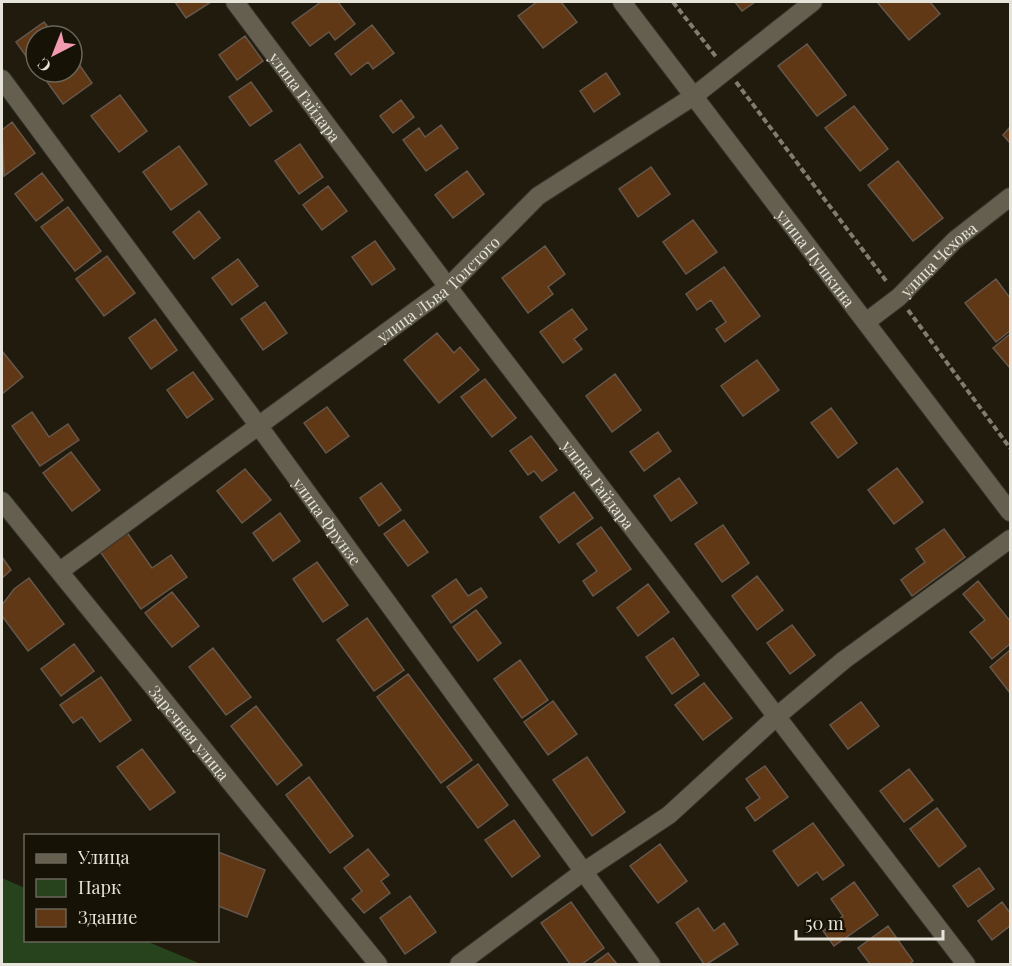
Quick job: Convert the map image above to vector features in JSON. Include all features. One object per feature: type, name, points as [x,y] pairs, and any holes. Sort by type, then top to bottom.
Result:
[{"type":"street","name":"улица Гайдара","points":[[235,2],[448,287],[966,964]]},
{"type":"street","name":"улица Пушкина","points":[[622,2],[1011,512]]},
{"type":"street","name":"улица Льва Толстого","points":[[60,571],[448,287],[538,196],[694,96],[726,68],[813,2]]},
{"type":"street","name":"улица Фрунзе","points":[[2,79],[258,425],[651,964]]},
{"type":"street","name":"улица Чехова","points":[[866,322],[899,297],[956,240],[1011,197]]},
{"type":"street","name":"Заречная улица","points":[[2,501],[378,964]]},
{"type":"street","points":[[459,964],[583,872],[669,814],[776,717],[844,660],[1011,538]]},
{"type":"path","points":[[673,2],[726,68],[1011,448]]},
{"type":"green space","points":[[2,878],[24,888],[24,942],[148,942],[201,964],[2,964]]},
{"type":"building","points":[[175,2],[211,2],[186,18]]},
{"type":"building","points":[[321,2],[338,2],[355,24],[335,40],[329,32],[310,46],[292,23]]},
{"type":"building","points":[[537,2],[561,2],[577,22],[543,48],[518,16]]},
{"type":"building","points":[[735,2],[755,2],[742,11]]},
{"type":"building","points":[[877,2],[930,2],[940,14],[909,40]]},
{"type":"building","points":[[372,25],[394,53],[373,69],[368,62],[351,75],[335,54]]},
{"type":"building","points":[[24,36],[24,53],[16,42]]},
{"type":"building","points":[[245,36],[263,61],[237,80],[219,55]]},
{"type":"building","points":[[807,44],[846,95],[817,116],[778,66]]},
{"type":"building","points":[[84,71],[92,83],[63,104],[49,84],[84,84]]},
{"type":"building","points":[[606,73],[620,94],[594,112],[580,91]]},
{"type":"building","points":[[251,82],[272,111],[250,126],[229,97]]},
{"type":"building","points":[[120,95],[147,131],[119,152],[91,116]]},
{"type":"building","points":[[401,100],[414,117],[393,133],[380,116]]},
{"type":"building","points":[[854,106],[888,149],[860,171],[825,128]]},
{"type":"building","points":[[12,122],[35,153],[4,176],[2,130]]},
{"type":"building","points":[[441,125],[458,148],[426,171],[403,140],[419,128],[425,137]]},
{"type":"building","points":[[1010,127],[1010,143],[1003,135]]},
{"type":"building","points":[[300,144],[323,177],[299,194],[275,161]]},
{"type":"building","points":[[179,146],[207,184],[171,210],[143,172]]},
{"type":"building","points":[[898,161],[943,218],[913,241],[868,185]]},
{"type":"building","points":[[651,167],[670,194],[638,217],[619,189]]},
{"type":"building","points":[[467,171],[484,194],[453,218],[435,195]]},
{"type":"building","points":[[42,173],[63,200],[36,221],[15,194]]},
{"type":"building","points":[[328,186],[347,211],[322,230],[303,205]]},
{"type":"building","points":[[68,207],[101,251],[75,271],[41,227]]},
{"type":"building","points":[[199,211],[220,238],[194,259],[173,232]]},
{"type":"building","points":[[693,220],[717,252],[686,274],[663,242]]},
{"type":"building","points":[[375,241],[395,269],[372,285],[352,257]]},
{"type":"building","points":[[545,246],[565,274],[548,287],[553,294],[528,313],[502,278]]},
{"type":"building","points":[[107,256],[135,293],[104,316],[76,279]]},
{"type":"building","points":[[238,259],[258,286],[232,305],[212,278]]},
{"type":"building","points":[[724,267],[760,316],[725,342],[716,329],[726,322],[711,300],[697,310],[686,294]]},
{"type":"building","points":[[996,279],[1010,298],[1010,331],[996,342],[965,303]]},
{"type":"building","points":[[265,302],[287,333],[263,350],[241,319]]},
{"type":"building","points":[[572,309],[587,329],[574,339],[582,349],[563,363],[540,332]]},
{"type":"building","points":[[155,319],[177,350],[151,369],[129,338]]},
{"type":"building","points":[[437,333],[454,353],[460,347],[479,370],[439,403],[404,360]]},
{"type":"building","points":[[1010,334],[1010,368],[993,348]]},
{"type":"building","points":[[2,351],[23,377],[2,394]]},
{"type":"building","points":[[757,360],[779,390],[743,416],[721,386]]},
{"type":"building","points":[[193,372],[213,399],[187,418],[167,390]]},
{"type":"building","points":[[615,374],[641,410],[612,432],[586,396]]},
{"type":"building","points":[[485,379],[516,418],[492,437],[461,397]]},
{"type":"building","points":[[327,407],[349,436],[326,453],[304,423]]},
{"type":"building","points":[[831,408],[857,443],[838,458],[811,423]]},
{"type":"building","points":[[32,412],[49,437],[68,424],[79,440],[40,466],[12,426]]},
{"type":"building","points":[[658,432],[671,451],[644,471],[630,452]]},
{"type":"building","points":[[531,436],[557,470],[542,481],[534,471],[528,475],[510,451]]},
{"type":"building","points":[[71,452],[100,490],[72,511],[43,473]]},
{"type":"building","points":[[897,468],[923,502],[894,524],[868,490]]},
{"type":"building","points":[[245,469],[271,500],[242,523],[217,491]]},
{"type":"building","points":[[679,478],[697,503],[671,521],[654,496]]},
{"type":"building","points":[[381,483],[401,510],[379,526],[360,498]]},
{"type":"building","points":[[574,492],[593,518],[559,543],[540,517]]},
{"type":"building","points":[[280,513],[300,541],[273,561],[253,533]]},
{"type":"building","points":[[404,520],[428,552],[408,566],[384,534]]},
{"type":"building","points":[[723,525],[749,563],[722,582],[695,544]]},
{"type":"building","points":[[601,527],[631,569],[593,596],[583,581],[597,571],[577,544]]},
{"type":"building","points":[[944,529],[965,557],[912,596],[901,580],[925,562],[916,549]]},
{"type":"building","points":[[126,531],[152,568],[171,555],[187,577],[141,609],[99,550]]},
{"type":"building","points":[[2,557],[11,570],[2,578]]},
{"type":"building","points":[[317,562],[348,605],[323,622],[293,579]]},
{"type":"building","points":[[757,576],[783,610],[757,630],[732,596]]},
{"type":"building","points":[[29,578],[64,624],[28,651],[2,616],[2,605],[14,589]]},
{"type":"building","points":[[456,579],[468,596],[481,588],[487,597],[451,623],[432,596]]},
{"type":"building","points":[[978,581],[1010,621],[1010,644],[992,659],[970,632],[985,620],[963,594]]},
{"type":"building","points":[[648,584],[669,612],[638,636],[617,608]]},
{"type":"building","points":[[172,592],[199,626],[172,647],[145,613]]},
{"type":"building","points":[[476,610],[501,643],[478,661],[453,627]]},
{"type":"building","points":[[367,618],[404,670],[374,691],[337,640]]},
{"type":"building","points":[[792,625],[815,655],[790,674],[767,643]]},
{"type":"building","points":[[673,638],[699,675],[672,694],[646,657]]},
{"type":"building","points":[[74,644],[94,671],[61,696],[41,669]]},
{"type":"building","points":[[213,648],[251,697],[226,715],[189,667]]},
{"type":"building","points":[[1010,650],[1010,693],[990,667]]},
{"type":"building","points":[[520,660],[548,700],[522,718],[494,679]]},
{"type":"building","points":[[408,674],[472,760],[441,783],[377,697]]},
{"type":"building","points":[[101,677],[131,720],[100,742],[82,717],[73,723],[60,705]]},
{"type":"building","points":[[704,683],[732,718],[703,740],[675,705]]},
{"type":"building","points":[[553,701],[577,734],[548,755],[524,722]]},
{"type":"building","points":[[861,702],[879,726],[848,749],[830,725]]},
{"type":"building","points":[[256,706],[302,765],[277,785],[231,726]]},
{"type":"building","points":[[142,749],[175,792],[150,810],[117,767]]},
{"type":"building","points":[[587,757],[625,812],[592,836],[553,780]]},
{"type":"building","points":[[478,764],[508,805],[478,828],[447,787]]},
{"type":"building","points":[[765,766],[788,797],[755,821],[746,808],[760,798],[746,779]]},
{"type":"building","points":[[909,769],[933,800],[904,822],[880,791]]},
{"type":"building","points":[[309,777],[353,836],[330,853],[286,795]]},
{"type":"building","points":[[937,808],[966,846],[939,867],[910,829]]},
{"type":"building","points":[[514,820],[540,856],[512,877],[485,840]]},
{"type":"building","points":[[813,823],[844,865],[823,880],[817,872],[798,886],[773,851]]},
{"type":"building","points":[[660,844],[687,881],[658,903],[630,866]]},
{"type":"building","points":[[368,849],[389,875],[381,881],[390,893],[364,913],[352,899],[362,891],[344,868]]},
{"type":"building","points":[[219,852],[265,870],[247,917],[219,906]]},
{"type":"building","points":[[979,868],[994,889],[968,907],[953,886]]},
{"type":"building","points":[[854,882],[878,915],[834,946],[823,931],[843,916],[831,899]]},
{"type":"building","points":[[410,896],[436,932],[405,954],[380,918]]},
{"type":"building","points":[[571,902],[604,948],[582,964],[570,964],[541,923]]},
{"type":"building","points":[[1002,902],[1010,913],[1010,926],[992,940],[978,921]]},
{"type":"building","points":[[698,908],[714,931],[724,923],[738,944],[707,964],[704,964],[676,923]]},
{"type":"building","points":[[888,926],[913,961],[909,964],[870,964],[858,948]]},
{"type":"building","points":[[608,953],[617,964],[593,964]]}]
